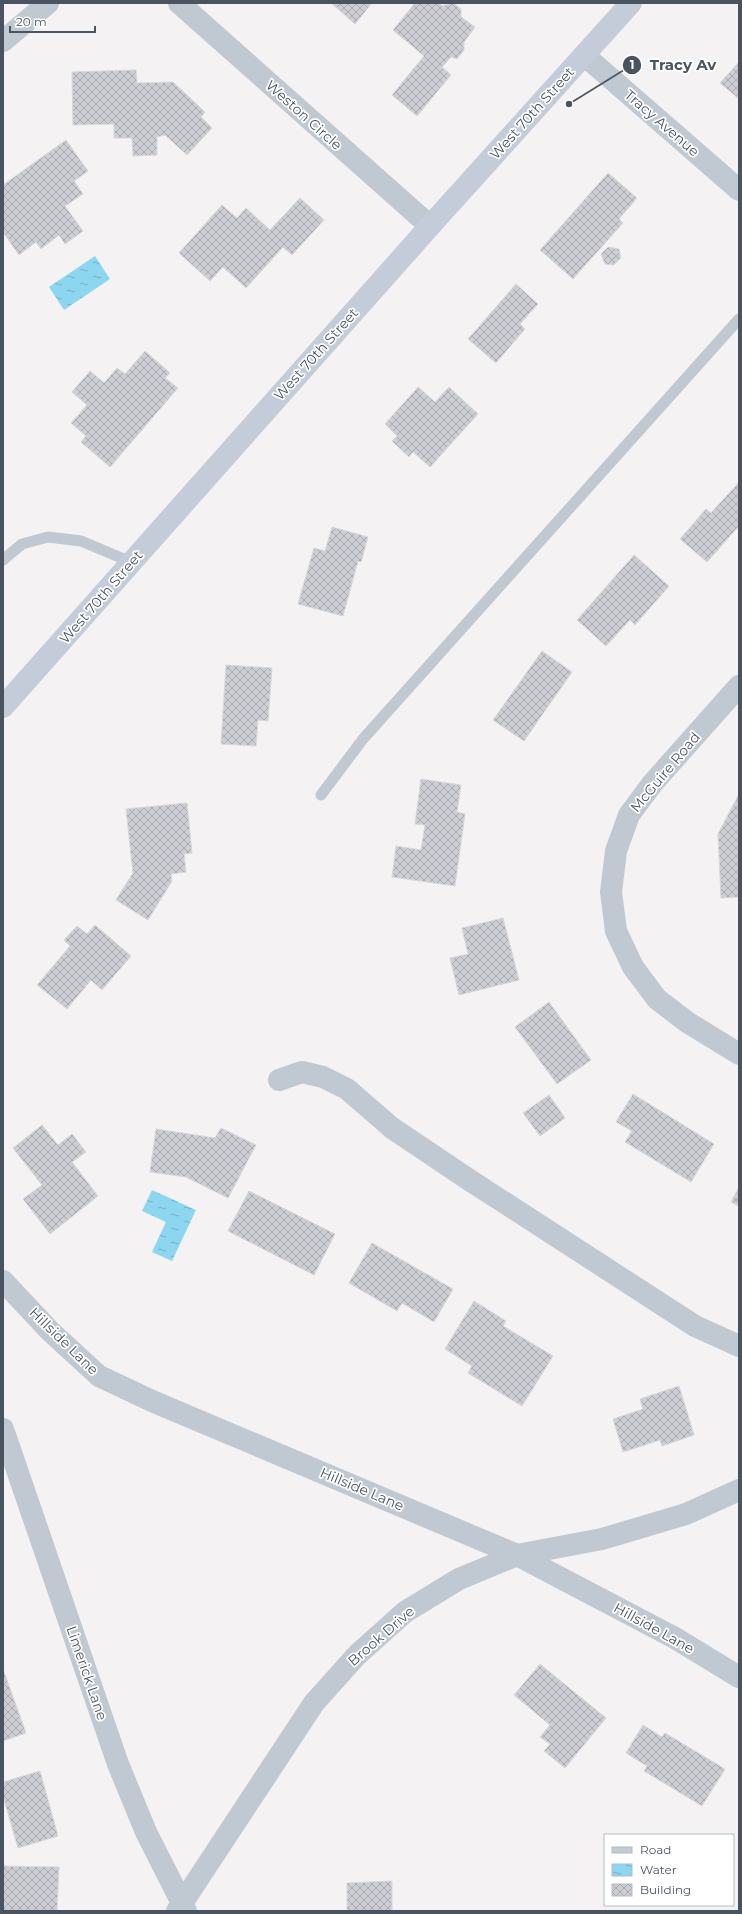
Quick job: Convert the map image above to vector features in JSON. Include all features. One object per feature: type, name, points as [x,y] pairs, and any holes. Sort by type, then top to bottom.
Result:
[{"type":"street","points":[[3,42],[48,3]]},
{"type":"street","name":"Weston Circle","points":[[178,3],[430,226]]},
{"type":"street","name":"West 70th Street","points":[[3,708],[430,226],[631,3]]},
{"type":"street","name":"Tracy Avenue","points":[[584,55],[739,190]]},
{"type":"street","name":"McGuire Road","points":[[739,686],[652,784],[629,815],[616,851],[611,892],[616,931],[633,966],[657,999],[687,1022],[739,1054]]},
{"type":"street","points":[[280,1080],[302,1072],[324,1077],[348,1089],[392,1128],[484,1189],[695,1326],[739,1346]]},
{"type":"street","name":"Hillside Lane","points":[[3,1281],[50,1331],[99,1376],[152,1402],[518,1555],[675,1638],[739,1677]]},
{"type":"street","name":"Limerick Lane","points":[[5,1437],[118,1764],[146,1832],[182,1909]]},
{"type":"street","name":"Brook Drive","points":[[182,1909],[314,1703],[357,1655],[405,1612],[459,1579],[518,1555],[602,1539],[686,1514],[739,1490]]},
{"type":"lane","points":[[320,795],[363,739],[739,319]]},
{"type":"lane","points":[[3,560],[22,544],[48,537],[81,541],[131,562]]},
{"type":"water","points":[[95,256],[110,279],[64,310],[49,287]]},
{"type":"water","points":[[152,1190],[196,1210],[172,1261],[152,1252],[166,1222],[142,1211]]},
{"type":"building","points":[[331,3],[372,3],[355,24]]},
{"type":"building","points":[[415,3],[439,3],[442,6],[453,3],[461,9],[461,17],[475,27],[464,42],[464,50],[457,59],[451,57],[442,67],[451,75],[417,116],[392,95],[424,56],[393,30]]},
{"type":"building","points":[[739,62],[739,99],[720,83]]},
{"type":"building","points":[[136,70],[137,83],[173,82],[205,112],[201,117],[212,128],[187,155],[165,135],[157,137],[157,155],[133,156],[132,138],[114,138],[114,124],[73,125],[72,72]]},
{"type":"building","points":[[66,140],[88,171],[74,181],[83,194],[65,206],[83,231],[65,244],[59,235],[41,249],[36,242],[19,255],[3,232],[3,185]]},
{"type":"building","points":[[608,173],[637,198],[619,219],[623,223],[573,279],[540,250]]},
{"type":"building","points":[[300,198],[324,220],[292,255],[283,247],[246,288],[223,267],[210,281],[179,253],[222,205],[237,218],[246,208],[270,230]]},
{"type":"building","points":[[608,247],[619,249],[621,258],[614,265],[605,264],[601,254]]},
{"type":"building","points":[[516,284],[538,304],[520,324],[525,329],[496,363],[468,339]]},
{"type":"building","points":[[145,351],[170,373],[165,378],[178,388],[110,467],[81,442],[86,436],[71,423],[87,405],[72,392],[90,371],[104,383],[117,368],[125,374]]},
{"type":"building","points":[[418,387],[435,402],[449,387],[478,414],[430,467],[413,452],[409,457],[392,441],[397,436],[385,424]]},
{"type":"building","points":[[739,482],[739,526],[707,562],[680,539],[706,509],[711,513]]},
{"type":"building","points":[[332,527],[368,537],[361,562],[358,561],[343,616],[298,604],[314,548],[325,551]]},
{"type":"building","points":[[634,555],[669,586],[635,625],[630,620],[606,646],[577,620]]},
{"type":"building","points":[[542,651],[572,672],[524,741],[493,720]]},
{"type":"building","points":[[226,665],[272,668],[268,721],[258,720],[256,746],[221,744]]},
{"type":"building","points":[[421,779],[461,785],[457,812],[465,814],[455,886],[392,877],[396,846],[421,850],[425,825],[415,824]]},
{"type":"building","points":[[739,794],[739,897],[721,898],[718,834]]},
{"type":"building","points":[[187,803],[192,853],[184,854],[186,872],[171,874],[172,881],[148,920],[116,900],[133,873],[126,809]]},
{"type":"building","points":[[503,918],[519,980],[459,995],[450,958],[468,954],[462,928]]},
{"type":"building","points":[[95,925],[131,956],[102,990],[91,980],[67,1009],[37,985],[70,946],[64,940],[77,926],[87,934]]},
{"type":"building","points":[[549,1002],[591,1060],[557,1084],[515,1027]]},
{"type":"building","points":[[633,1094],[714,1144],[691,1182],[625,1142],[632,1131],[616,1122]]},
{"type":"building","points":[[549,1095],[565,1118],[540,1136],[523,1113]]},
{"type":"building","points":[[42,1125],[58,1145],[72,1134],[86,1152],[72,1162],[98,1196],[50,1234],[23,1199],[42,1185],[13,1148]]},
{"type":"building","points":[[221,1128],[256,1145],[228,1198],[186,1177],[150,1172],[156,1129],[215,1138]]},
{"type":"building","points":[[739,1187],[739,1206],[731,1202]]},
{"type":"building","points":[[249,1191],[335,1234],[314,1275],[228,1231]]},
{"type":"building","points":[[372,1243],[453,1289],[434,1322],[402,1303],[397,1311],[349,1283]]},
{"type":"building","points":[[474,1301],[506,1321],[503,1326],[553,1356],[522,1406],[468,1373],[472,1366],[445,1349]]},
{"type":"building","points":[[679,1386],[694,1435],[662,1446],[660,1440],[623,1452],[613,1419],[643,1409],[640,1399]]},
{"type":"building","points":[[540,1664],[606,1718],[565,1768],[544,1751],[550,1744],[540,1737],[550,1725],[514,1695]]},
{"type":"building","points":[[3,1669],[26,1733],[3,1741]]},
{"type":"building","points":[[643,1725],[662,1737],[665,1733],[725,1769],[702,1806],[644,1771],[647,1766],[626,1753]]},
{"type":"building","points":[[40,1771],[58,1836],[18,1848],[3,1796],[3,1782]]},
{"type":"building","points":[[3,1866],[59,1867],[57,1911],[3,1911]]},
{"type":"building","points":[[392,1881],[392,1911],[347,1911],[347,1883]]},
{"type":"place","name":"Tracy Av","points":[[569,104]]}]
